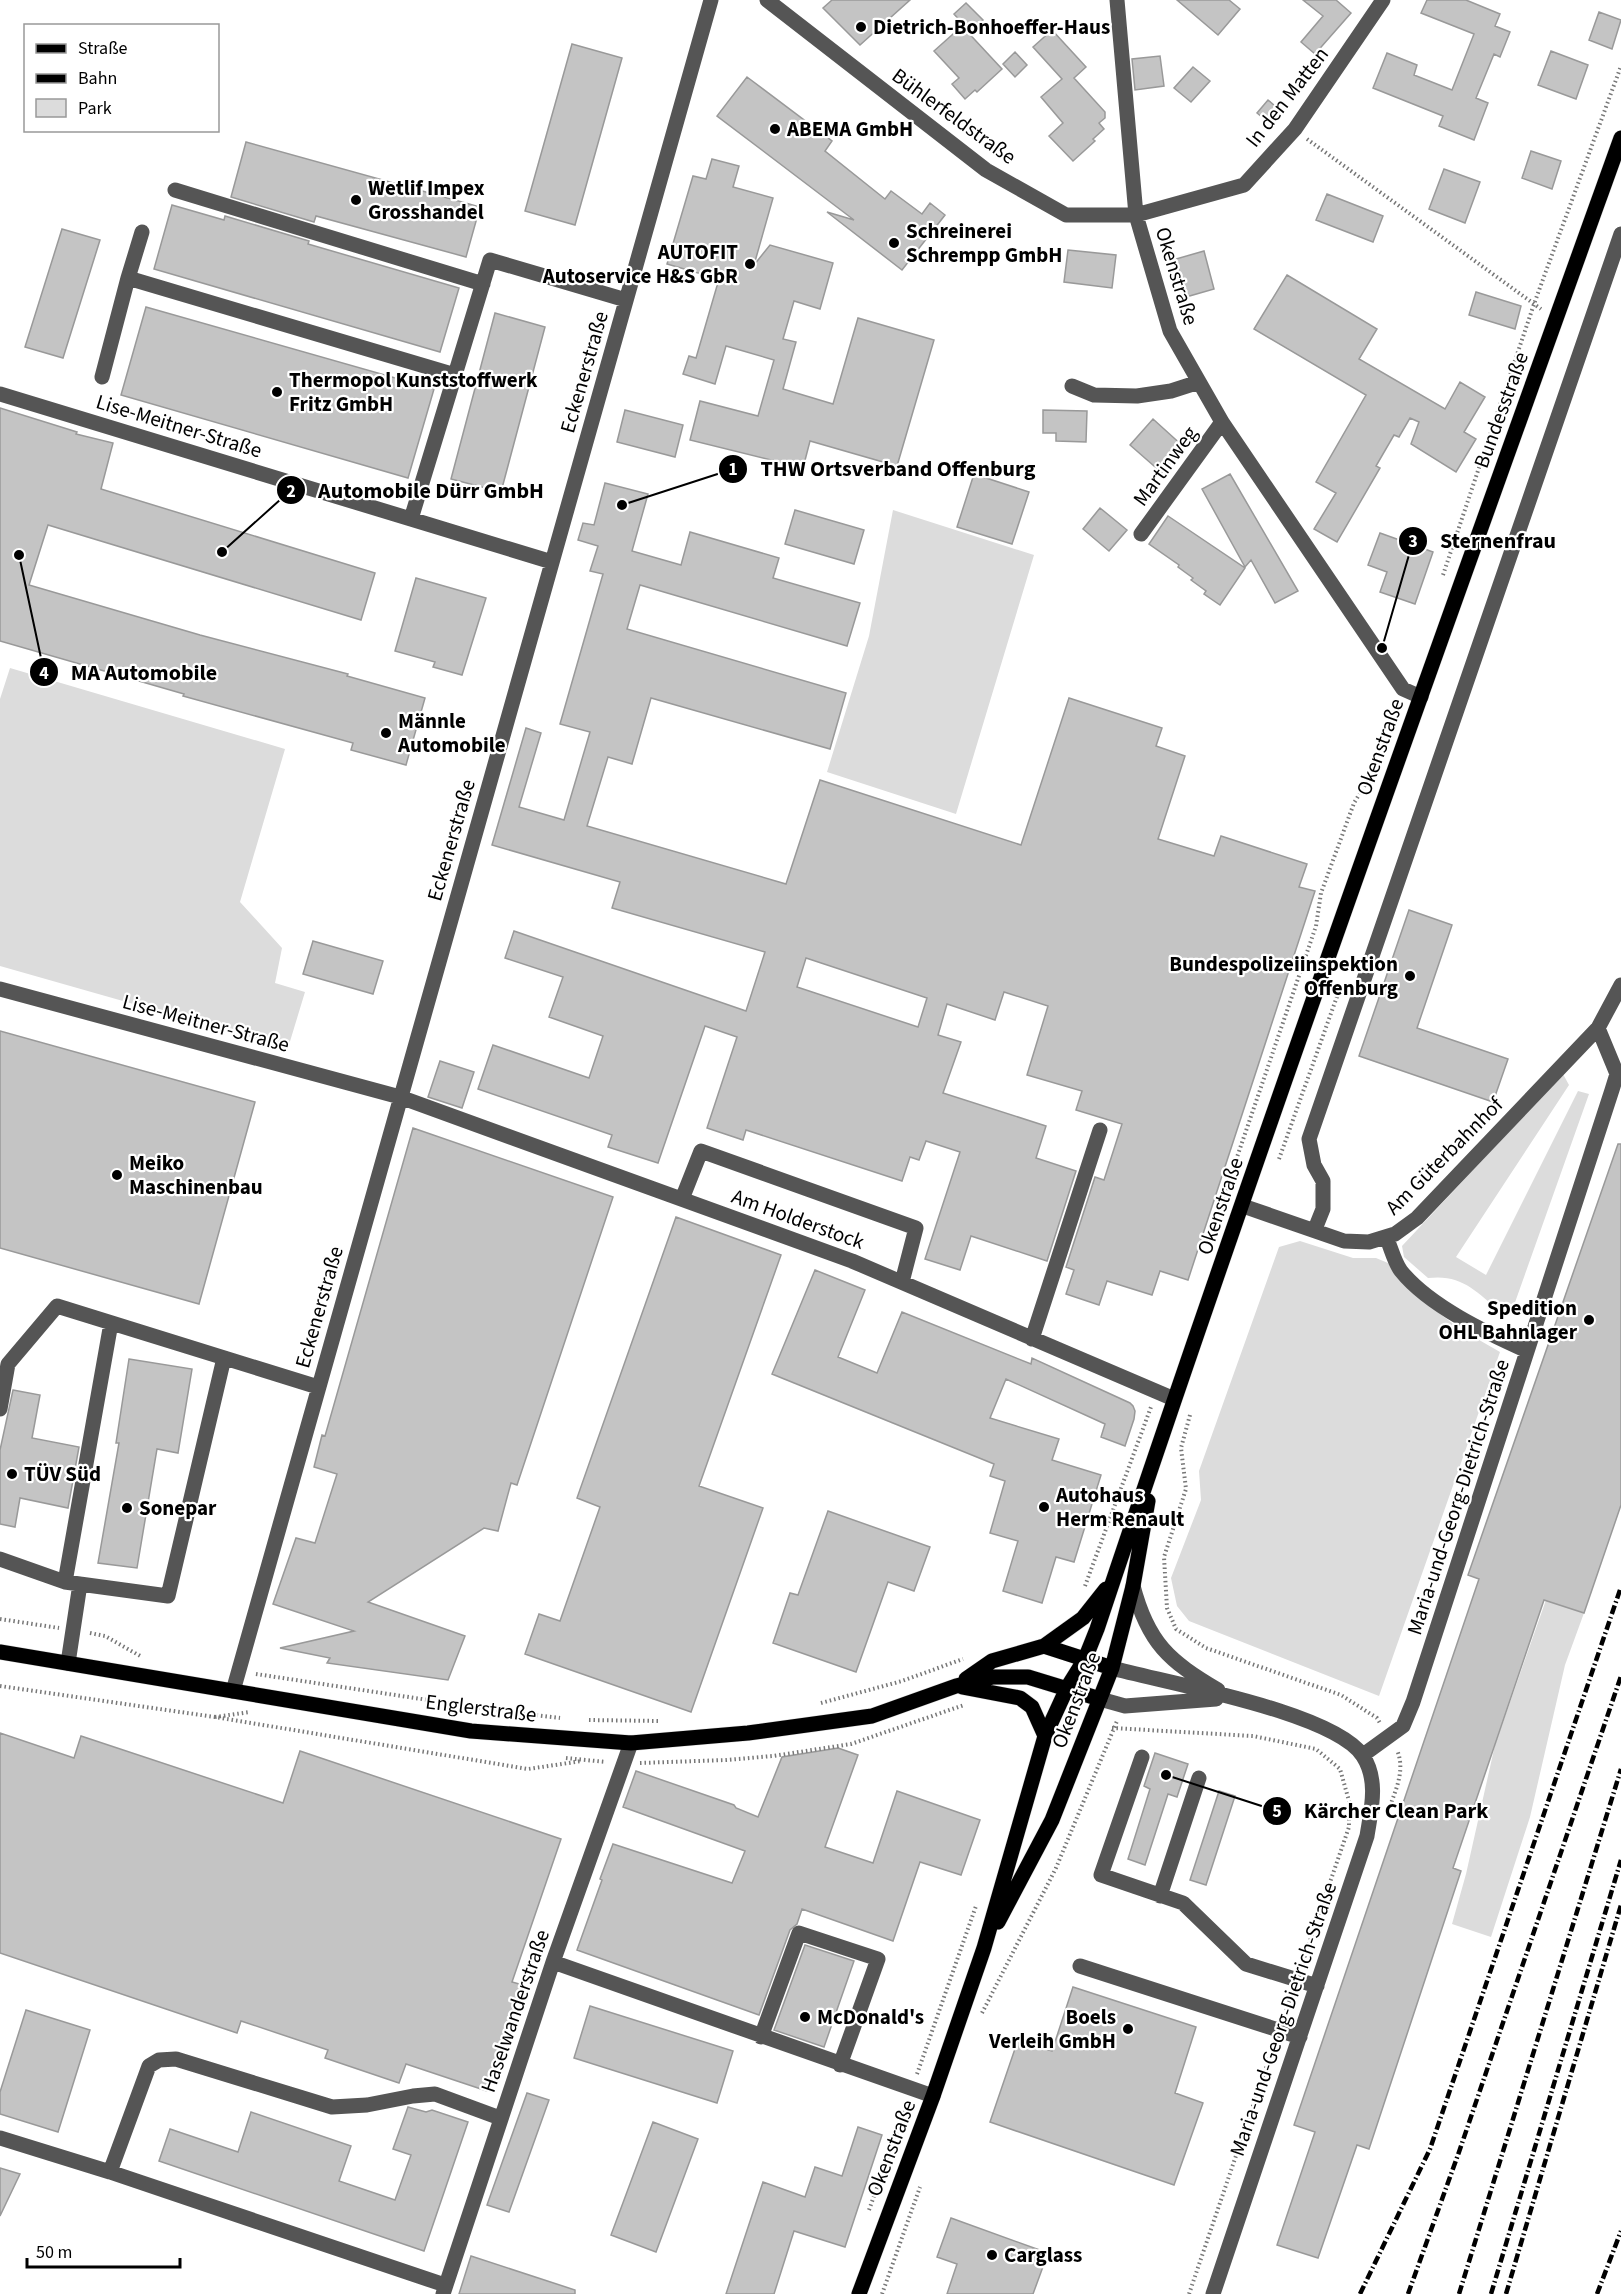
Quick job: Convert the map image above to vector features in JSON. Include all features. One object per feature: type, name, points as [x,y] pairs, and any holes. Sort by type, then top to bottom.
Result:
[{"type":"main road","name":"Bundesstraße","points":[[1421,697],[1621,138]]},
{"type":"main road","name":"Okenstraße","points":[[859,2294],[933,2096],[984,1948],[1045,1736],[1067,1688],[1085,1659],[1115,1577],[1174,1399],[1421,697]]},
{"type":"main road","name":"Okenstraße","points":[[984,1948],[1052,1820],[1112,1668],[1133,1586],[1157,1449]]},
{"type":"main road","name":"Englerstraße","points":[[956,1686],[992,1661],[1044,1646],[1083,1618],[1115,1577]]},
{"type":"main road","points":[[1044,1646],[1112,1668]]},
{"type":"main road","name":"Englerstraße","points":[[0,1652],[471,1731],[631,1743],[748,1733],[872,1716],[956,1686],[993,1677],[1028,1677],[1100,1699]]},
{"type":"main road","points":[[956,1686],[1020,1698],[1032,1707],[1045,1736]]},
{"type":"street","name":"Eckenerstraße","points":[[233,1691],[711,0]]},
{"type":"street","name":"Bühlerfeldstraße","points":[[767,0],[986,170],[1066,215],[1136,214]]},
{"type":"street","name":"Okenstraße","points":[[1117,0],[1136,214],[1170,331],[1222,422],[1403,689],[1421,697]]},
{"type":"street","name":"In den Matten","points":[[1136,214],[1244,185],[1295,129],[1383,0]]},
{"type":"street","points":[[175,190],[483,284]]},
{"type":"street","points":[[102,377],[142,232]]},
{"type":"street","points":[[1316,1229],[1323,1209],[1323,1181],[1314,1165],[1309,1139],[1621,234]]},
{"type":"street","points":[[411,519],[490,260],[626,300]]},
{"type":"street","points":[[128,278],[455,375]]},
{"type":"street","points":[[1072,386],[1094,395],[1137,396],[1171,391],[1199,382]]},
{"type":"street","name":"Lise-Meitner-Straße","points":[[0,394],[552,562]]},
{"type":"street","name":"Martinweg","points":[[1141,534],[1222,422]]},
{"type":"street","name":"Am Güterbahnhof","points":[[1243,1206],[1316,1229],[1344,1241],[1369,1242],[1395,1234],[1417,1218],[1598,1028],[1621,985]]},
{"type":"street","name":"Lise-Meitner-Straße","points":[[0,989],[400,1097]]},
{"type":"street","name":"Maria-und-Georg-Dietrich-Straße","points":[[1212,2294],[1367,1836],[1373,1797],[1372,1775],[1363,1755],[1403,1726],[1413,1702],[1617,1074],[1598,1028]]},
{"type":"street","name":"Am Holderstock","points":[[400,1097],[852,1261],[1174,1399]]},
{"type":"street","points":[[1032,1339],[1100,1130]]},
{"type":"street","points":[[682,1199],[701,1151],[916,1228],[902,1282]]},
{"type":"street","points":[[1386,1236],[1400,1270],[1427,1295],[1483,1332],[1527,1351]]},
{"type":"street","points":[[0,1409],[8,1364],[57,1306],[318,1387]]},
{"type":"street","points":[[68,1663],[72,1583],[111,1323]]},
{"type":"street","points":[[0,1559],[72,1583],[168,1596],[224,1358]]},
{"type":"street","points":[[1133,1586],[1138,1605],[1156,1642],[1186,1671],[1231,1698]]},
{"type":"street","points":[[1112,1668],[1290,1713],[1334,1732],[1363,1755]]},
{"type":"street","points":[[1100,1699],[1125,1706],[1231,1698]]},
{"type":"street","name":"Haselwanderstraße","points":[[444,2290],[553,1962],[631,1743]]},
{"type":"street","points":[[1142,1757],[1101,1875],[1183,1903],[1245,1964],[1317,1986]]},
{"type":"street","points":[[1160,1896],[1199,1778]]},
{"type":"street","points":[[761,2037],[799,1933],[878,1959],[840,2065]]},
{"type":"street","points":[[553,1962],[933,2096]]},
{"type":"street","points":[[1080,1966],[1300,2037]]},
{"type":"street","points":[[110,2172],[149,2066],[159,2060],[176,2059],[332,2107],[367,2105],[435,2094],[500,2118]]},
{"type":"street","points":[[0,2138],[110,2172],[444,2290]]},
{"type":"path","points":[[1440,584],[1534,304],[1621,66]]},
{"type":"path","points":[[1295,129],[1556,318]]},
{"type":"path","points":[[1219,1210],[1316,926],[1321,893],[1354,803],[1376,768]]},
{"type":"path","points":[[1276,1167],[1340,990]]},
{"type":"path","points":[[1083,1590],[1157,1392]]},
{"type":"path","points":[[1180,1448],[1186,1489],[1164,1557],[1167,1608],[1176,1629],[1206,1648],[1341,1695],[1377,1718],[1389,1737]]},
{"type":"path","points":[[815,1705],[902,1681],[964,1658]]},
{"type":"path","points":[[238,1672],[490,1710],[561,1718]]},
{"type":"path","points":[[0,1686],[215,1716],[528,1769],[588,1760]]},
{"type":"path","points":[[583,1720],[668,1721]]},
{"type":"path","points":[[1112,1728],[1253,1736],[1316,1749],[1340,1769],[1349,1801],[1349,1827],[1189,2294]]},
{"type":"path","points":[[981,2014],[1056,1868],[1099,1762]]},
{"type":"green space","points":[[893,510],[1034,555],[956,814],[827,772],[869,636]]},
{"type":"green space","points":[[10,668],[285,749],[240,902],[282,948],[275,983],[305,992],[288,1048],[0,966],[0,699]]},
{"type":"green space","points":[[1563,1074],[1569,1085],[1456,1257],[1486,1275],[1578,1091],[1589,1094],[1513,1308],[1500,1311],[1459,1281],[1440,1277],[1428,1278],[1404,1257],[1402,1246]]},
{"type":"green space","points":[[1300,1241],[1353,1258],[1376,1258],[1388,1263],[1415,1295],[1460,1329],[1500,1352],[1379,1696],[1189,1621],[1177,1606],[1171,1578],[1201,1500],[1199,1471],[1279,1247]]},
{"type":"green space","points":[[1546,1600],[1584,1613],[1565,1665],[1530,1817],[1491,1937],[1452,1924],[1466,1874],[1495,1745]]},
{"type":"building","name":"Dietrich-Bonhoeffer-Haus","points":[[832,0],[910,0],[860,45],[823,8]]},
{"type":"building","points":[[1177,0],[1229,0],[1240,9],[1218,35]]},
{"type":"building","points":[[1303,0],[1336,0],[1351,13],[1315,54],[1301,42],[1323,16]]},
{"type":"building","points":[[1427,0],[1466,0],[1500,14],[1495,26],[1510,32],[1500,57],[1494,54],[1476,98],[1488,103],[1474,140],[1439,126],[1443,116],[1373,88],[1387,53],[1417,65],[1414,75],[1452,90],[1474,34],[1421,13]]},
{"type":"building","points":[[966,3],[983,20],[970,32],[954,14]]},
{"type":"building","points":[[1599,12],[1621,20],[1612,49],[1589,40]]},
{"type":"building","points":[[962,26],[1002,69],[977,92],[975,90],[965,99],[952,84],[959,78],[934,51]]},
{"type":"building","points":[[1052,30],[1086,67],[1074,78],[1105,112],[1105,118],[1099,123],[1104,129],[1093,139],[1095,141],[1073,161],[1049,136],[1063,123],[1041,97],[1062,79],[1033,47]]},
{"type":"building","points":[[572,44],[622,58],[575,225],[525,211]]},
{"type":"building","points":[[1551,51],[1588,65],[1576,99],[1538,85]]},
{"type":"building","points":[[1015,52],[1027,65],[1015,77],[1003,64]]},
{"type":"building","points":[[1160,56],[1164,86],[1135,90],[1132,59]]},
{"type":"building","points":[[1193,67],[1210,81],[1191,102],[1174,88]]},
{"type":"building","points":[[747,77],[832,141],[825,151],[885,199],[891,191],[922,214],[930,203],[945,215],[902,270],[827,212],[854,220],[717,116]]},
{"type":"building","points":[[1268,100],[1280,110],[1269,123],[1257,113]]},
{"type":"building","name":"Wetlif Impex Grosshandel","points":[[246,142],[480,207],[466,257],[316,216],[314,222],[231,197]]},
{"type":"building","points":[[1531,151],[1561,161],[1552,189],[1522,178]]},
{"type":"building","points":[[712,159],[739,166],[733,187],[773,198],[754,265],[770,245],[833,263],[820,309],[794,301],[783,339],[796,342],[783,389],[833,404],[858,318],[934,340],[897,466],[810,441],[803,468],[690,440],[700,401],[758,416],[774,360],[726,346],[715,384],[683,374],[689,356],[696,358],[719,279],[667,264],[693,176],[706,179]]},
{"type":"building","points":[[1444,169],[1480,182],[1465,223],[1429,209]]},
{"type":"building","points":[[1327,194],[1383,216],[1373,242],[1316,220]]},
{"type":"building","points":[[172,205],[224,220],[225,216],[309,241],[308,244],[459,288],[440,352],[154,269]]},
{"type":"building","points":[[62,229],[100,240],[63,358],[25,347]]},
{"type":"building","points":[[1068,250],[1116,255],[1112,288],[1064,282]]},
{"type":"building","points":[[1204,251],[1214,289],[1186,297],[1176,259]]},
{"type":"building","points":[[1287,275],[1377,329],[1359,359],[1445,409],[1460,382],[1485,397],[1464,432],[1476,439],[1456,472],[1411,444],[1419,422],[1410,418],[1399,437],[1394,435],[1376,466],[1380,468],[1337,542],[1314,529],[1336,493],[1316,482],[1366,395],[1254,329]]},
{"type":"building","points":[[1476,292],[1521,306],[1515,329],[1469,315]]},
{"type":"building","name":"Thermopol Kunststoffwerk Fritz GmbH","points":[[146,307],[434,389],[408,478],[121,395]]},
{"type":"building","points":[[495,313],[545,327],[501,492],[451,479]]},
{"type":"building","points":[[0,408],[77,432],[76,434],[113,443],[101,489],[375,573],[361,620],[48,525],[29,585],[200,635],[348,674],[347,676],[425,698],[406,765],[351,750],[353,743],[183,696],[184,694],[0,641]]},
{"type":"building","points":[[625,410],[683,425],[675,457],[617,442]]},
{"type":"building","points":[[1043,410],[1087,411],[1086,442],[1056,441],[1056,433],[1043,433]]},
{"type":"building","points":[[1153,419],[1185,448],[1162,473],[1130,445]]},
{"type":"building","points":[[974,474],[1029,492],[1012,544],[957,527]]},
{"type":"building","points":[[1230,474],[1298,591],[1275,603],[1251,560],[1245,567],[1202,489]]},
{"type":"building","points":[[605,483],[648,494],[632,551],[681,565],[690,532],[779,558],[773,578],[860,603],[847,646],[640,585],[627,629],[846,693],[830,749],[651,698],[632,764],[608,757],[587,826],[786,884],[820,780],[1021,845],[1069,698],[1162,728],[1156,746],[1185,756],[1158,839],[1214,856],[1221,836],[1307,864],[1299,887],[1315,891],[1188,1280],[1160,1271],[1152,1295],[1107,1281],[1099,1305],[1066,1294],[1074,1270],[1066,1267],[1095,1177],[1104,1180],[1122,1124],[1076,1110],[1082,1091],[1027,1075],[1048,1006],[1004,992],[995,1020],[947,1004],[938,1035],[961,1042],[943,1093],[1046,1126],[1036,1158],[1076,1171],[1047,1261],[971,1236],[960,1270],[925,1259],[960,1152],[926,1141],[919,1160],[910,1157],[902,1181],[746,1130],[743,1140],[707,1128],[737,1037],[705,1026],[658,1163],[608,1147],[612,1135],[478,1089],[493,1045],[589,1078],[603,1036],[549,1017],[563,977],[505,958],[514,931],[746,1011],[765,952],[612,908],[620,882],[492,845],[526,728],[541,733],[519,807],[564,820],[590,732],[560,724],[603,574],[590,571],[598,546],[578,540],[583,523],[594,525]],"holes":[[[806,958],[927,998],[918,1027],[797,987]]]},
{"type":"building","points":[[1100,508],[1127,530],[1109,551],[1083,529]]},
{"type":"building","points":[[795,510],[864,530],[854,564],[785,544]]},
{"type":"building","points":[[1168,516],[1245,568],[1220,605],[1204,594],[1206,591],[1191,580],[1193,578],[1178,567],[1179,565],[1149,544]]},
{"type":"building","points":[[1380,533],[1433,552],[1415,604],[1380,592],[1387,572],[1368,565]]},
{"type":"building","points":[[416,578],[486,598],[462,675],[433,667],[435,662],[395,651]]},
{"type":"building","name":"Bundespolizeiinspektion Offenburg","points":[[1409,910],[1452,925],[1417,1028],[1508,1059],[1493,1102],[1359,1056]]},
{"type":"building","points":[[313,941],[383,961],[373,994],[303,974]]},
{"type":"building","name":"Meiko Maschinenbau","points":[[0,1031],[255,1102],[199,1304],[0,1248]]},
{"type":"building","points":[[440,1061],[474,1072],[462,1108],[428,1097]]},
{"type":"building","points":[[413,1128],[613,1197],[517,1485],[511,1483],[498,1531],[484,1528],[368,1602],[465,1636],[448,1680],[327,1663],[330,1658],[280,1648],[354,1631],[273,1604],[296,1538],[315,1543],[337,1474],[314,1467],[322,1435],[325,1436]]},
{"type":"building","points":[[1618,1144],[1621,1144],[1621,1505],[1584,1613],[1544,1600],[1453,1868],[1461,1871],[1369,2149],[1357,2145],[1318,2258],[1277,2245],[1315,2132],[1294,2125],[1479,1579],[1468,1575]]},
{"type":"building","points":[[676,1217],[781,1255],[699,1486],[763,1508],[691,1712],[525,1654],[539,1614],[560,1621],[600,1507],[577,1498]]},
{"type":"building","points":[[815,1270],[865,1290],[838,1357],[877,1373],[902,1312],[1031,1364],[1032,1358],[1133,1406],[1134,1419],[1125,1446],[1101,1437],[1105,1424],[1006,1379],[990,1418],[1059,1439],[1052,1460],[1101,1475],[1074,1562],[1056,1557],[1042,1603],[1003,1591],[1018,1541],[990,1533],[1005,1481],[990,1476],[994,1464],[772,1374]]},
{"type":"building","name":"Sonepar","points":[[129,1359],[192,1369],[178,1453],[157,1449],[137,1568],[98,1563],[119,1443],[116,1443]]},
{"type":"building","points":[[13,1390],[40,1395],[32,1438],[79,1447],[68,1508],[20,1498],[15,1527],[0,1524],[0,1450]]},
{"type":"building","points":[[828,1511],[930,1547],[914,1591],[888,1582],[856,1672],[773,1643],[790,1593],[798,1595]]},
{"type":"building","points":[[0,1733],[74,1758],[81,1736],[283,1803],[300,1751],[561,1839],[512,1982],[523,1985],[487,2091],[406,2064],[399,2083],[325,2058],[328,2050],[241,2021],[237,2033],[0,1953]]},
{"type":"building","points":[[838,1748],[858,1755],[825,1847],[873,1863],[897,1791],[980,1820],[961,1875],[920,1862],[893,1941],[802,1909],[797,1924],[790,1930],[759,2015],[577,1950],[613,1844],[732,1883],[745,1851],[623,1807],[636,1771],[734,1805],[758,1817],[782,1757]]},
{"type":"building","points":[[1155,1753],[1188,1764],[1177,1797],[1168,1794],[1145,1865],[1128,1859],[1150,1789],[1144,1786]]},
{"type":"building","points":[[1219,1791],[1235,1796],[1206,1885],[1190,1880]]},
{"type":"building","name":"McDonald's","points":[[805,1945],[854,1961],[824,2047],[774,2030]]},
{"type":"building","points":[[1073,1987],[1196,2027],[1175,2093],[1203,2103],[1174,2185],[990,2122],[1018,2040],[1052,2051]]},
{"type":"building","points":[[590,2006],[733,2051],[717,2103],[574,2058]]},
{"type":"building","points":[[26,2010],[90,2030],[58,2132],[0,2114],[0,2092]]},
{"type":"building","points":[[527,2093],[549,2100],[509,2212],[487,2205]]},
{"type":"building","points":[[408,2107],[426,2112],[432,2110],[468,2122],[424,2251],[159,2161],[170,2129],[238,2152],[251,2112],[351,2146],[339,2181],[395,2200],[411,2155],[393,2149]]},
{"type":"building","points":[[653,2122],[698,2139],[656,2252],[611,2235]]},
{"type":"building","points":[[858,2127],[882,2135],[845,2247],[794,2231],[774,2294],[726,2294],[763,2182],[805,2197],[815,2167],[842,2176]]},
{"type":"building","points":[[0,2168],[20,2174],[0,2216]]},
{"type":"building","name":"Carglass","points":[[951,2218],[1048,2253],[1033,2294],[947,2294],[957,2264],[937,2257]]},
{"type":"building","points":[[471,2256],[575,2290],[575,2294],[459,2294]]},
{"type":"railway","points":[[1360,2294],[1430,2149],[1621,1587]]},
{"type":"railway","points":[[1408,2294],[1459,2152],[1621,1676]]},
{"type":"railway","points":[[1459,2294],[1621,1769]]},
{"type":"railway","points":[[1491,2294],[1621,1860]]},
{"type":"railway","points":[[1506,2294],[1621,1905]]},
{"type":"railway","points":[[1597,2294],[1621,2231]]},
{"type":"place","name":"Dietrich-Bonhoeffer-Haus","points":[[861,27]]},
{"type":"place","name":"ABEMA GmbH","points":[[775,129]]},
{"type":"place","name":"Wetlif Impex Grosshandel","points":[[356,200]]},
{"type":"place","name":"Schreinerei Schrempp GmbH","points":[[894,243]]},
{"type":"place","name":"AUTOFIT Autoservice H&S GbR","points":[[750,264]]},
{"type":"place","name":"Thermopol Kunststoffwerk Fritz GmbH","points":[[277,392]]},
{"type":"place","name":"THW Ortsverband Offenburg","points":[[622,505]]},
{"type":"place","name":"Automobile Dürr GmbH","points":[[222,552]]},
{"type":"place","name":"MA Automobile","points":[[19,555]]},
{"type":"place","name":"Sternenfrau","points":[[1382,648]]},
{"type":"place","name":"Männle Automobile","points":[[386,733]]},
{"type":"place","name":"Bundespolizeiinspektion Offenburg","points":[[1410,976]]},
{"type":"place","name":"Meiko Maschinenbau","points":[[117,1175]]},
{"type":"place","name":"Spedition OHL Bahnlager","points":[[1589,1320]]},
{"type":"place","name":"TÜV Süd","points":[[12,1474]]},
{"type":"place","name":"Autohaus Herm Renault","points":[[1044,1507]]},
{"type":"place","name":"Sonepar","points":[[127,1508]]},
{"type":"place","name":"Kärcher Clean Park","points":[[1166,1775]]},
{"type":"place","name":"McDonald's","points":[[805,2017]]},
{"type":"place","name":"Boels Verleih GmbH","points":[[1128,2029]]},
{"type":"place","name":"Carglass","points":[[992,2255]]}]
